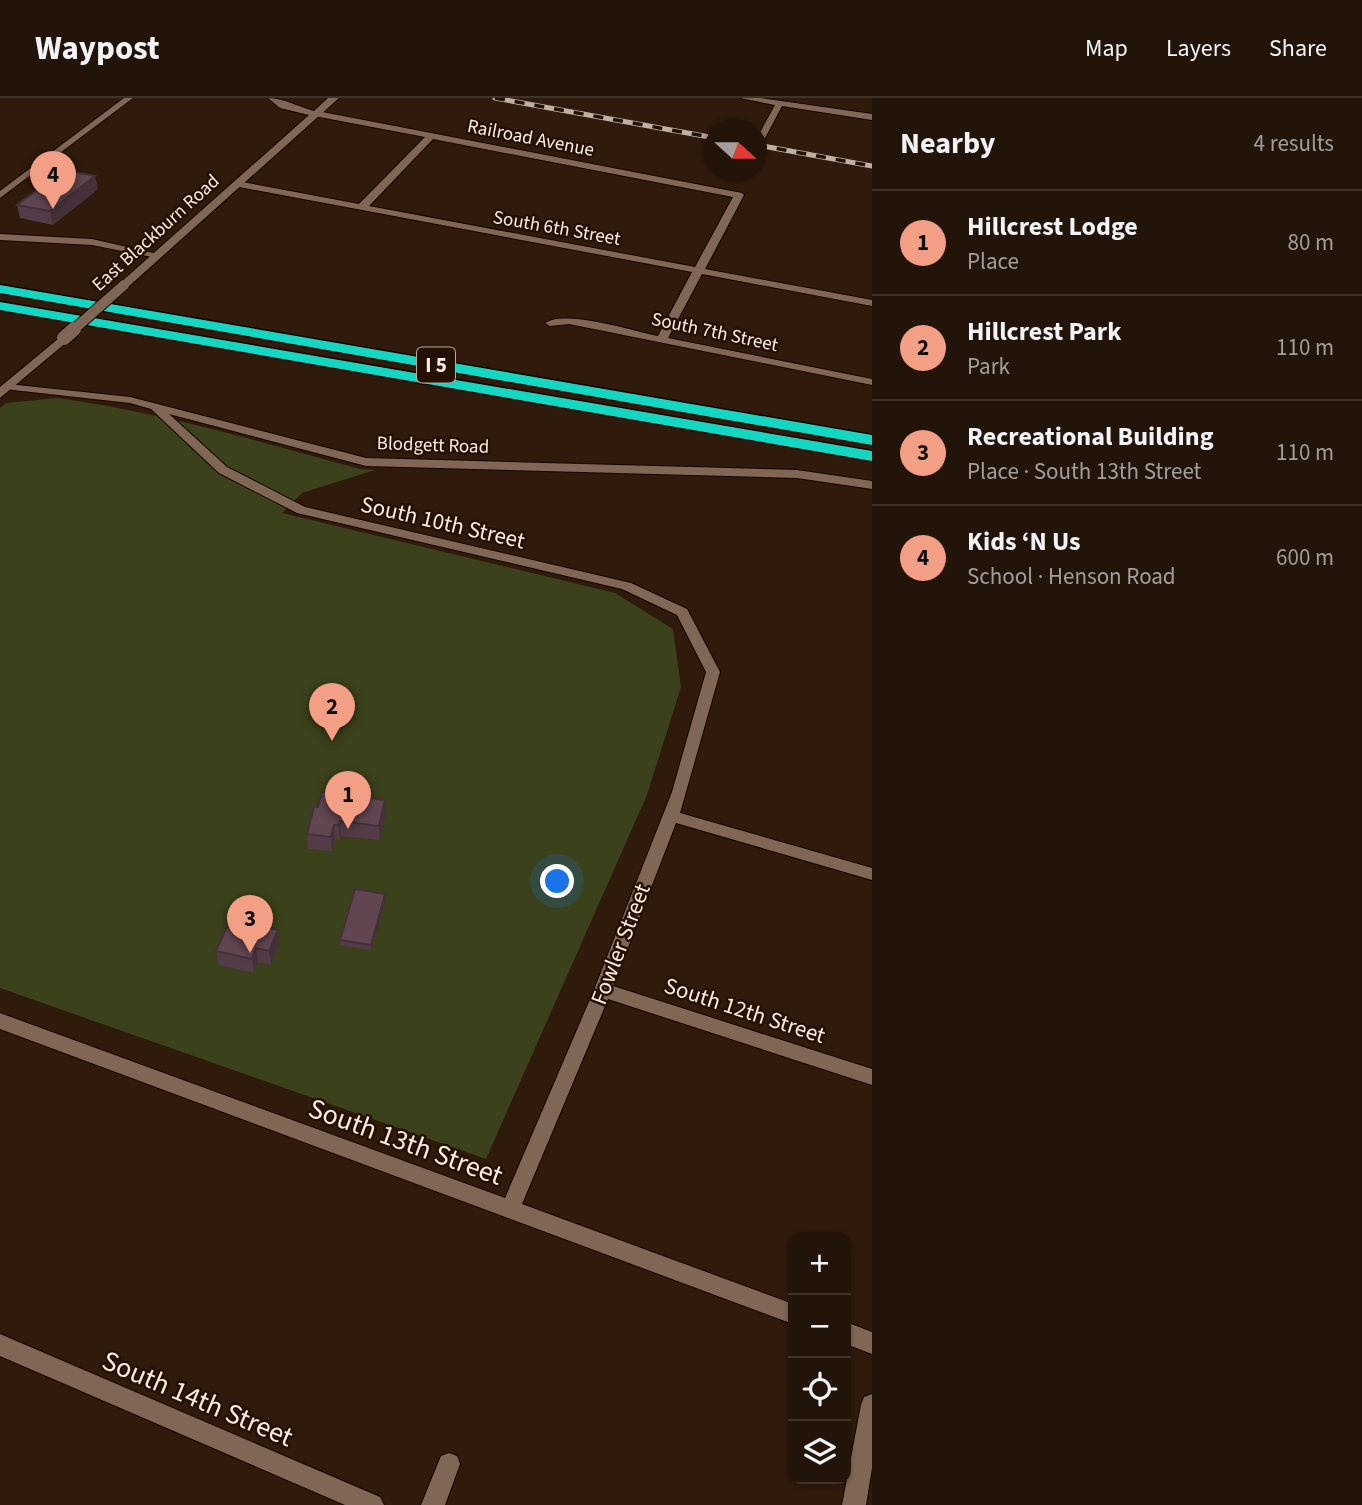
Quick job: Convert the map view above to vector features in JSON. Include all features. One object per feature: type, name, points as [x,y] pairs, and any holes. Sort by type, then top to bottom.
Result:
[{"type":"highway","name":"I 5","points":[[0,289],[872,440]]},
{"type":"highway","name":"I 5","points":[[0,306],[872,456]]},
{"type":"street","points":[[0,195],[129,98]]},
{"type":"street","name":"East Blackburn Road","points":[[3,388],[64,338],[334,98]]},
{"type":"street","points":[[744,98],[872,117]]},
{"type":"street","points":[[276,99],[283,106],[317,114]]},
{"type":"street","points":[[767,127],[780,103]]},
{"type":"street","name":"Railroad Avenue","points":[[317,114],[739,195],[700,270]]},
{"type":"street","points":[[361,208],[431,136]]},
{"type":"street","name":"South 6th Street","points":[[237,184],[872,303]]},
{"type":"street","points":[[0,237],[92,242],[157,255]]},
{"type":"street","points":[[662,338],[700,270]]},
{"type":"street","name":"South 7th Street","points":[[550,323],[569,321],[662,338],[872,382]]},
{"type":"street","name":"Blodgett Road","points":[[3,388],[130,400],[366,462],[797,474],[872,485]]},
{"type":"street","name":"South 10th Street","points":[[155,407],[223,470],[301,510],[626,586],[682,612],[713,672]]},
{"type":"street","name":"Fowler Street","points":[[510,1209],[603,990],[671,816],[713,672]]},
{"type":"street","points":[[671,816],[872,874]]},
{"type":"street","name":"South 12th Street","points":[[603,990],[872,1077]]},
{"type":"street","name":"South 13th Street","points":[[0,1021],[788,1312]]},
{"type":"street","points":[[851,1335],[872,1343]]},
{"type":"street","name":"South 14th Street","points":[[0,1345],[372,1505]]},
{"type":"street","points":[[854,1505],[872,1405]]},
{"type":"street","points":[[433,1505],[449,1465]]},
{"type":"green space","points":[[57,398],[172,419],[360,469],[375,470],[302,493],[282,513],[615,593],[673,629],[681,687],[647,795],[486,1159],[0,988],[0,408],[6,403]]},
{"type":"building","points":[[64,170],[95,176],[50,211],[17,205]]},
{"type":"building","points":[[322,792],[363,793],[362,797],[385,800],[379,826],[340,821],[339,825],[334,825],[331,837],[307,834],[314,807],[318,807]]},
{"type":"building","points":[[355,889],[385,894],[371,945],[340,940]]},
{"type":"building","points":[[239,908],[266,913],[261,926],[278,930],[269,951],[256,948],[252,959],[216,951],[227,927],[231,928]]},
{"type":"railway","points":[[495,98],[704,136]]},
{"type":"railway","points":[[767,147],[872,166]]},
{"type":"place","name":"Kids ‘N Us","points":[[53,209]]},
{"type":"place","name":"Hillcrest Park","points":[[332,741]]},
{"type":"place","name":"Hillcrest Lodge","points":[[348,829]]},
{"type":"place","name":"Recreational Building","points":[[250,953]]}]
